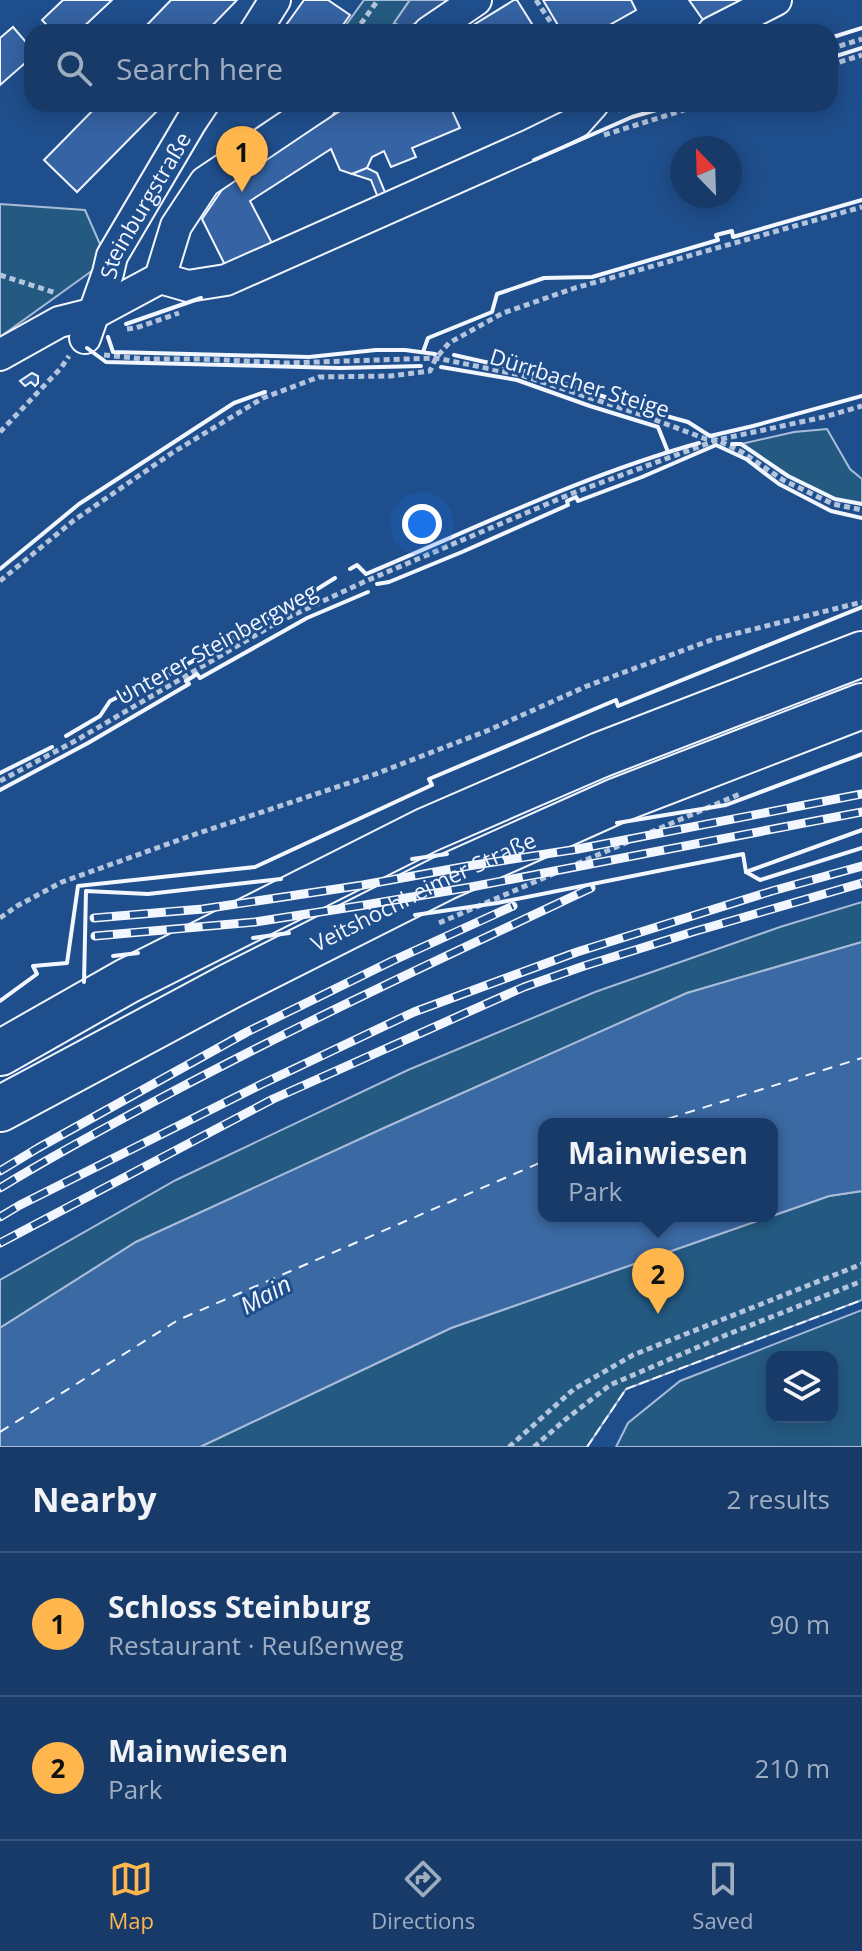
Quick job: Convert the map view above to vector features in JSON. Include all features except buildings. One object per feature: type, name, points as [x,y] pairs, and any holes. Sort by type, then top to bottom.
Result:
[{"type":"highway","points":[[0,1053],[127,981],[427,830],[600,755],[862,654]]},
{"type":"highway","name":"Veitshöchheimer Straße","points":[[0,1109],[230,986],[444,878],[616,801],[862,706]]},
{"type":"street","points":[[260,24],[275,0]]},
{"type":"street","points":[[441,24],[476,0]]},
{"type":"street","points":[[729,24],[776,0]]},
{"type":"street","name":"Steinburgstraße","points":[[84,333],[112,256],[198,112]]},
{"type":"street","points":[[0,355],[59,322],[84,333],[130,293],[160,278],[176,226],[205,182],[309,112]]},
{"type":"street","points":[[160,278],[188,286],[226,280],[530,145],[577,122],[586,112]]},
{"type":"path","points":[[361,24],[378,0]]},
{"type":"path","points":[[536,0],[552,24]]},
{"type":"path","points":[[838,46],[862,39]]},
{"type":"path","points":[[838,62],[862,55]]},
{"type":"path","points":[[0,581],[73,521],[172,453],[263,398],[319,377],[391,376],[430,371],[449,343],[503,313],[575,288],[862,207]]},
{"type":"path","name":"Dürrbacher Steige","points":[[0,275],[79,300],[84,333],[105,356],[286,363],[436,358],[521,375],[706,439],[717,440],[742,452],[783,480],[833,504],[862,510]]},
{"type":"path","points":[[0,432],[61,368],[84,333]]},
{"type":"path","name":"Unterer Steinbergweg","points":[[0,781],[290,616],[366,581],[573,493],[717,440],[862,406]]},
{"type":"path","points":[[0,918],[62,882],[388,769],[489,730],[587,686],[700,644],[862,602]]},
{"type":"path","points":[[429,927],[752,789]]},
{"type":"path","points":[[509,1447],[574,1389],[633,1355],[862,1264]]},
{"type":"path","points":[[534,1447],[610,1385],[862,1281]]},
{"type":"shaded area","points":[[364,0],[410,0],[396,24],[347,24]]},
{"type":"shaded area","points":[[410,0],[451,0],[414,24],[394,23]]},
{"type":"shaded area","points":[[0,204],[85,210],[107,260],[0,337]]},
{"type":"shaded area","points":[[827,429],[850,469],[862,479],[862,504],[835,499],[788,476],[741,444],[794,432]]},
{"type":"shaded area","points":[[862,902],[862,942],[687,993],[384,1128],[136,1242],[0,1328],[0,1280],[176,1180],[408,1070],[595,992],[780,927]]},
{"type":"shaded area","points":[[862,1191],[862,1300],[626,1389],[587,1447],[200,1447],[451,1328],[755,1222],[778,1222],[778,1214],[829,1196]]},
{"type":"shaded area","points":[[862,1310],[862,1447],[616,1447],[628,1423],[680,1381]]},
{"type":"water","name":"Main","points":[[862,942],[862,1191],[829,1196],[778,1214],[778,1118],[538,1118],[538,1222],[754,1222],[451,1328],[200,1447],[0,1447],[0,1328],[136,1242],[687,993]]},
{"type":"ferry route","points":[[670,1118],[862,1058]]},
{"type":"ferry route","points":[[0,1432],[178,1320],[538,1164]]},
{"type":"railway","points":[[94,918],[203,909],[363,885],[578,849],[862,794]]},
{"type":"railway","points":[[95,936],[255,922],[365,905],[862,812]]},
{"type":"railway","points":[[0,1217],[262,1084],[414,1012],[577,952],[862,866]]},
{"type":"railway","points":[[0,1243],[273,1099],[524,987],[696,931],[862,883]]},
{"type":"railway","points":[[0,1188],[212,1071],[374,990],[591,888]]},
{"type":"railway","points":[[0,1171],[247,1032],[513,906]]},
{"type":"fence","points":[[587,1447],[626,1389],[862,1300]]},
{"type":"wall","points":[[838,36],[862,28]]},
{"type":"wall","points":[[838,56],[862,48]]},
{"type":"wall","points":[[534,160],[649,112]]},
{"type":"wall","points":[[423,352],[428,338],[492,312],[497,294],[544,278],[592,277],[718,240],[716,235],[732,231],[733,237],[862,200]]},
{"type":"wall","points":[[126,324],[201,298]]},
{"type":"wall","points":[[108,337],[113,352],[309,357],[405,350],[435,354]]},
{"type":"wall","points":[[87,348],[106,362],[340,368],[421,366]]},
{"type":"wall","points":[[454,355],[525,371],[688,422],[710,436],[862,396]]},
{"type":"wall","points":[[441,367],[517,380],[658,427],[668,452]]},
{"type":"wall","points":[[0,569],[79,504],[234,403],[265,392]]},
{"type":"wall","points":[[350,569],[357,565],[366,574],[572,486],[699,443]]},
{"type":"wall","points":[[732,444],[741,444],[788,476],[835,499],[862,504]]},
{"type":"wall","points":[[377,584],[462,552],[568,505],[567,501],[576,497],[578,501],[716,445],[746,459],[779,484],[831,511],[862,518]]},
{"type":"wall","points":[[66,736],[100,716],[110,701],[140,686],[156,682],[286,608],[284,603],[293,599],[295,603],[335,578]]},
{"type":"wall","points":[[0,790],[189,684],[186,681],[197,674],[200,678],[307,618],[368,592]]},
{"type":"wall","points":[[0,1001],[37,974],[33,966],[67,963],[78,886],[255,867],[432,785],[429,779],[616,700],[618,706],[862,607]]},
{"type":"wall","points":[[0,773],[52,747]]},
{"type":"wall","points":[[617,823],[726,805],[862,754]]},
{"type":"wall","points":[[746,872],[862,830]]},
{"type":"wall","points":[[746,872],[760,880],[862,848]]},
{"type":"wall","points":[[412,859],[447,854]]},
{"type":"wall","points":[[415,915],[497,903],[743,854],[746,872]]},
{"type":"wall","points":[[84,982],[86,891],[148,894],[281,879]]},
{"type":"wall","points":[[253,938],[289,933]]},
{"type":"wall","points":[[113,956],[138,953]]},
{"type":"place","name":"Schloss Steinburg","points":[[242,192]]},
{"type":"place","name":"Mainwiesen","points":[[658,1314]]}]
